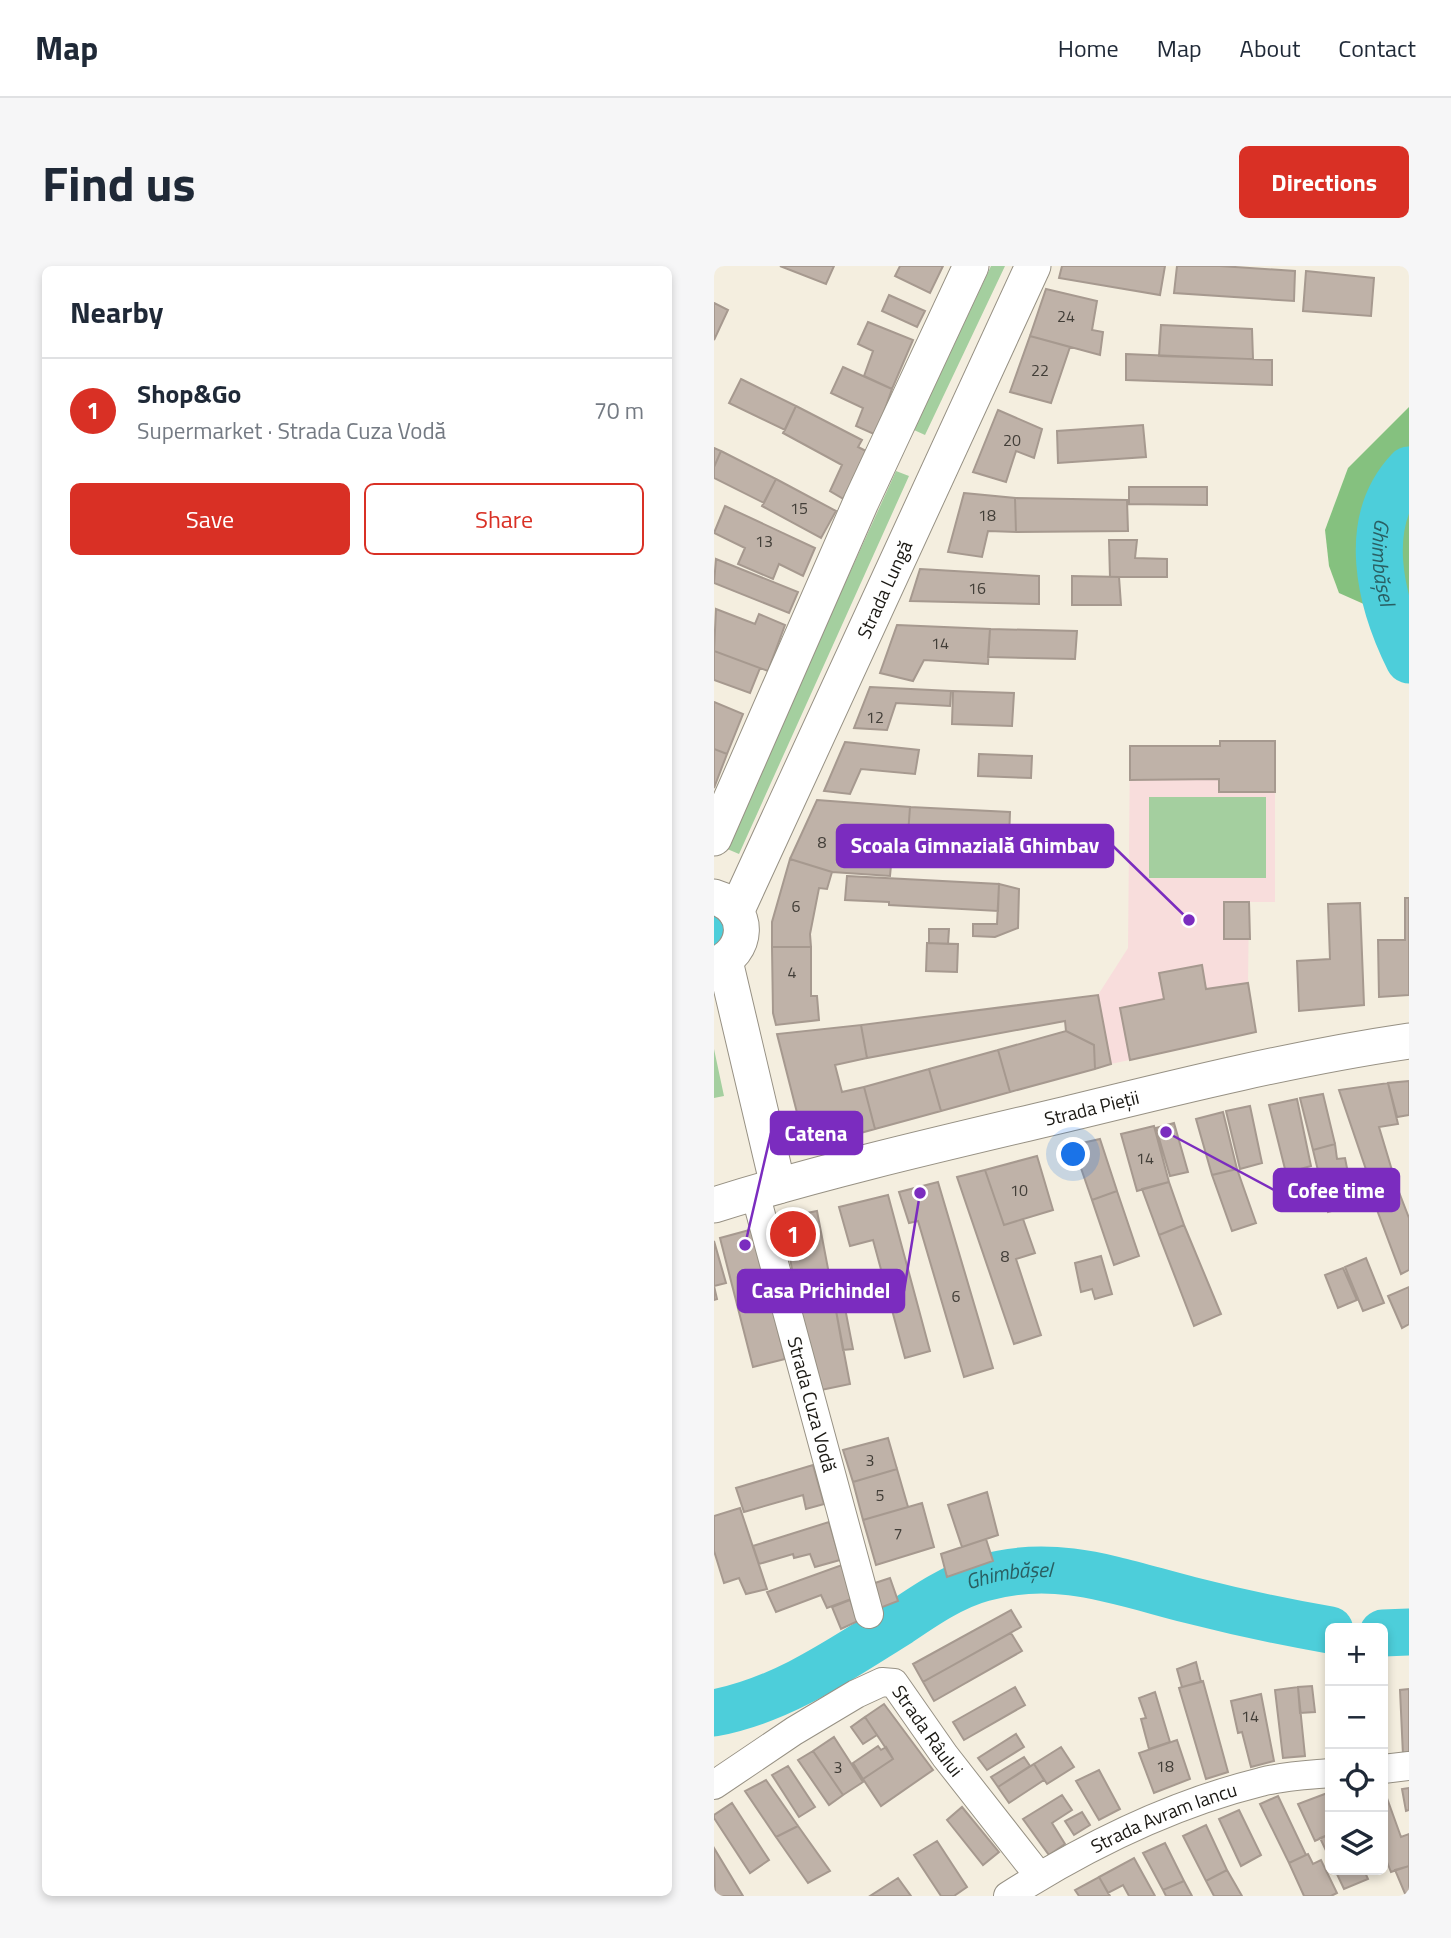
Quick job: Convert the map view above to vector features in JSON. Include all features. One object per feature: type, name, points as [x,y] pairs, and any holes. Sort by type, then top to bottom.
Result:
[{"type":"street","points":[[714,838],[891,438],[971,266]]},
{"type":"street","name":"Strada Lungă","points":[[725,905],[942,461],[1033,266]]},
{"type":"street","points":[[891,438],[942,461]]},
{"type":"street","points":[[725,905],[740,922],[741,933],[739,944],[720,963],[767,1189]]},
{"type":"street","name":"Strada Pieții","points":[[714,1205],[894,1155],[1237,1074],[1342,1051],[1409,1041]]},
{"type":"street","name":"Strada Cuza Vodă","points":[[767,1189],[869,1614]]},
{"type":"street","name":"Strada Râului","points":[[714,1785],[794,1731],[856,1695],[882,1682],[894,1684],[945,1756],[1039,1876]]},
{"type":"street","points":[[1388,1768],[1409,1766]]},
{"type":"street","name":"Strada Avram Iancu","points":[[1008,1896],[1097,1845],[1168,1812],[1263,1781],[1325,1774]]},
{"type":"shaded area","points":[[1220,741],[1275,741],[1275,902],[1249,902],[1248,983],[1256,1032],[1111,1064],[1098,995],[1128,948],[1130,746],[1220,746]]},
{"type":"green space","points":[[991,266],[1005,266],[925,435],[914,430]]},
{"type":"green space","points":[[1409,407],[1409,611],[1375,609],[1339,593],[1329,566],[1325,530],[1348,468]]},
{"type":"green space","points":[[896,471],[909,476],[739,854],[725,848]]},
{"type":"green space","points":[[1149,797],[1266,797],[1266,878],[1149,878]]},
{"type":"green space","points":[[714,1049],[724,1096],[714,1098]]},
{"type":"water","points":[[714,912],[727,931],[714,951]]},
{"type":"building","points":[[780,266],[834,266],[826,284]]},
{"type":"building","points":[[900,266],[943,266],[930,293],[895,276]]},
{"type":"building","points":[[1062,266],[1165,266],[1160,295],[1059,278]]},
{"type":"building","points":[[1177,266],[1295,271],[1294,301],[1174,293]]},
{"type":"building","points":[[1306,271],[1374,278],[1371,316],[1303,311]]},
{"type":"building","points":[[1046,289],[1097,301],[1092,330],[1103,332],[1100,355],[1030,336]]},
{"type":"building","points":[[889,295],[925,311],[917,327],[882,311]]},
{"type":"building","points":[[714,303],[728,310],[714,340]]},
{"type":"building","points":[[868,322],[913,340],[892,389],[864,376],[873,351],[858,344]]},
{"type":"building","points":[[1161,325],[1252,329],[1253,359],[1159,356]]},
{"type":"building","points":[[1030,336],[1070,347],[1051,403],[1010,392]]},
{"type":"building","points":[[1126,354],[1272,360],[1272,385],[1126,380]]},
{"type":"building","points":[[843,367],[892,389],[876,435],[856,426],[863,408],[831,393]]},
{"type":"building","points":[[741,379],[796,406],[785,430],[729,403]]},
{"type":"building","points":[[796,406],[862,440],[858,447],[870,453],[847,501],[830,491],[842,465],[783,433]]},
{"type":"building","points":[[998,410],[1042,429],[1034,458],[1016,451],[1006,482],[973,472]]},
{"type":"building","points":[[1143,425],[1146,457],[1058,463],[1057,431]]},
{"type":"building","points":[[714,448],[721,451],[714,467]]},
{"type":"building","points":[[721,451],[776,479],[764,503],[714,478],[714,467]]},
{"type":"building","points":[[776,479],[836,511],[821,538],[762,506]]},
{"type":"building","points":[[1129,487],[1207,487],[1207,505],[1129,504]]},
{"type":"building","points":[[964,493],[1015,498],[1016,532],[988,531],[982,557],[948,552]]},
{"type":"building","points":[[1015,498],[1127,500],[1128,531],[1016,532]]},
{"type":"building","points":[[725,506],[815,548],[803,576],[779,564],[773,579],[738,564],[745,548],[714,533]]},
{"type":"building","points":[[1109,540],[1137,540],[1135,558],[1167,559],[1167,577],[1110,577]]},
{"type":"building","points":[[716,559],[798,592],[789,613],[714,583]]},
{"type":"building","points":[[920,569],[1039,576],[1039,604],[910,601]]},
{"type":"building","points":[[1072,576],[1119,577],[1121,605],[1072,605]]},
{"type":"building","points":[[716,609],[755,624],[759,614],[785,625],[768,671],[714,651]]},
{"type":"building","points":[[897,625],[990,629],[988,664],[924,660],[913,681],[880,673]]},
{"type":"building","points":[[990,629],[1077,631],[1075,659],[988,657]]},
{"type":"building","points":[[714,651],[760,668],[750,693],[714,680]]},
{"type":"building","points":[[870,687],[951,691],[950,706],[896,703],[887,730],[854,728]]},
{"type":"building","points":[[953,691],[1014,693],[1012,726],[952,724]]},
{"type":"building","points":[[714,702],[743,714],[727,754],[714,749]]},
{"type":"building","points":[[1220,741],[1275,741],[1275,792],[1219,792],[1219,779],[1130,780],[1130,746],[1220,746]]},
{"type":"building","points":[[845,742],[919,750],[915,774],[861,769],[850,794],[824,791]]},
{"type":"building","points":[[714,749],[727,754],[714,788]]},
{"type":"building","points":[[979,754],[1032,756],[1031,778],[978,776]]},
{"type":"building","points":[[817,800],[910,807],[908,835],[849,830],[845,850],[892,855],[890,876],[832,872],[790,859]]},
{"type":"building","points":[[910,807],[1010,812],[1009,839],[908,835]]},
{"type":"building","points":[[790,859],[832,872],[827,889],[819,888],[810,934],[811,947],[772,947],[772,922]]},
{"type":"building","points":[[847,876],[999,884],[998,911],[845,900]]},
{"type":"building","points":[[999,884],[1019,889],[1018,928],[995,937],[973,936],[973,924],[997,924]]},
{"type":"building","points":[[1405,898],[1409,898],[1409,995],[1379,997],[1378,940],[1405,940]]},
{"type":"building","points":[[1224,902],[1249,902],[1250,939],[1224,939]]},
{"type":"building","points":[[1360,903],[1364,1005],[1299,1011],[1297,961],[1330,959],[1328,904]]},
{"type":"building","points":[[929,929],[949,929],[948,944],[929,943]]},
{"type":"building","points":[[927,943],[958,944],[957,972],[926,971]]},
{"type":"building","points":[[772,947],[811,947],[811,996],[817,996],[819,1020],[776,1025],[773,1013]]},
{"type":"building","points":[[1202,965],[1206,989],[1248,983],[1256,1032],[1130,1060],[1120,1008],[1164,999],[1159,973]]},
{"type":"building","points":[[1098,995],[1111,1064],[1095,1069],[1094,1045],[1066,1031],[1065,1021],[867,1058],[861,1025]]},
{"type":"building","points":[[861,1025],[867,1058],[835,1065],[842,1092],[864,1087],[875,1129],[806,1148],[777,1034]]},
{"type":"building","points":[[1066,1031],[1094,1045],[1095,1069],[1010,1092],[998,1050]]},
{"type":"building","points":[[998,1050],[1010,1092],[941,1111],[929,1069]]},
{"type":"building","points":[[929,1069],[941,1111],[875,1129],[864,1087]]},
{"type":"building","points":[[1409,1081],[1409,1115],[1397,1117],[1388,1083]]},
{"type":"building","points":[[1388,1083],[1398,1124],[1379,1127],[1397,1187],[1374,1193],[1339,1090]]},
{"type":"building","points":[[1323,1094],[1335,1144],[1313,1150],[1300,1098]]},
{"type":"building","points":[[1297,1099],[1311,1166],[1286,1173],[1269,1105]]},
{"type":"building","points":[[1250,1106],[1262,1163],[1240,1169],[1226,1111]]},
{"type":"building","points":[[1223,1112],[1237,1169],[1212,1175],[1196,1119]]},
{"type":"building","points":[[1174,1123],[1188,1172],[1170,1176],[1156,1128]]},
{"type":"building","points":[[1154,1126],[1169,1182],[1137,1191],[1121,1134]]},
{"type":"building","points":[[1100,1139],[1117,1191],[1092,1200],[1073,1145]]},
{"type":"building","points":[[1335,1144],[1337,1159],[1345,1158],[1349,1178],[1343,1179],[1349,1206],[1328,1212],[1313,1150]]},
{"type":"building","points":[[1037,1156],[1053,1210],[1004,1225],[985,1170]]},
{"type":"building","points":[[1237,1169],[1256,1223],[1232,1231],[1212,1175]]},
{"type":"building","points":[[985,1170],[1004,1225],[1023,1219],[1035,1253],[1016,1259],[1041,1335],[1014,1344],[957,1177]]},
{"type":"building","points":[[938,1182],[993,1368],[964,1377],[918,1221],[909,1223],[899,1192]]},
{"type":"building","points":[[1169,1182],[1184,1225],[1159,1235],[1142,1189]]},
{"type":"building","points":[[1397,1187],[1409,1218],[1409,1270],[1401,1274],[1371,1194]]},
{"type":"building","points":[[1117,1191],[1139,1256],[1114,1265],[1092,1200]]},
{"type":"building","points":[[888,1195],[930,1351],[905,1358],[873,1240],[850,1246],[839,1207]]},
{"type":"building","points":[[817,1211],[850,1384],[816,1391],[782,1218]]},
{"type":"building","points":[[1184,1225],[1221,1314],[1194,1326],[1159,1235]]},
{"type":"building","points":[[753,1229],[785,1359],[753,1367],[720,1238]]},
{"type":"building","points":[[714,1241],[726,1283],[714,1286]]},
{"type":"building","points":[[1101,1256],[1112,1294],[1095,1299],[1092,1289],[1081,1292],[1075,1263]]},
{"type":"building","points":[[1366,1258],[1384,1303],[1363,1311],[1345,1267]]},
{"type":"building","points":[[1343,1268],[1357,1300],[1338,1308],[1325,1275]]},
{"type":"building","points":[[1409,1287],[1409,1324],[1402,1328],[1388,1296]]},
{"type":"building","points":[[844,1303],[853,1349],[843,1350],[835,1305]]},
{"type":"building","points":[[888,1438],[897,1469],[853,1482],[843,1450]]},
{"type":"building","points":[[813,1465],[824,1504],[806,1509],[803,1495],[744,1512],[736,1488]]},
{"type":"building","points":[[897,1469],[908,1507],[863,1520],[853,1482]]},
{"type":"building","points":[[987,1492],[998,1535],[962,1547],[948,1505]]},
{"type":"building","points":[[922,1503],[934,1547],[876,1565],[863,1520]]},
{"type":"building","points":[[740,1508],[767,1589],[746,1594],[739,1578],[724,1583],[714,1551],[714,1516]]},
{"type":"building","points":[[829,1522],[840,1560],[815,1567],[810,1554],[794,1558],[793,1554],[759,1564],[753,1546]]},
{"type":"building","points":[[986,1539],[993,1561],[947,1577],[941,1554]]},
{"type":"building","points":[[842,1565],[854,1598],[827,1608],[821,1595],[776,1612],[767,1592]]},
{"type":"building","points":[[890,1578],[898,1601],[880,1608],[872,1584]]},
{"type":"building","points":[[850,1600],[858,1621],[841,1629],[832,1607]]},
{"type":"building","points":[[1011,1610],[1021,1627],[923,1682],[913,1664]]},
{"type":"building","points":[[1011,1633],[1022,1651],[934,1701],[923,1682]]},
{"type":"building","points":[[1196,1662],[1201,1682],[1182,1687],[1177,1669]]},
{"type":"building","points":[[1203,1681],[1228,1772],[1206,1779],[1179,1688]]},
{"type":"building","points":[[1312,1686],[1315,1712],[1300,1713],[1298,1687]]},
{"type":"building","points":[[1015,1687],[1025,1705],[964,1740],[953,1722]]},
{"type":"building","points":[[1298,1687],[1305,1756],[1283,1758],[1275,1690]]},
{"type":"building","points":[[1409,1689],[1409,1755],[1403,1755],[1400,1690]]},
{"type":"building","points":[[1155,1692],[1170,1742],[1149,1749],[1141,1719],[1146,1718],[1139,1698]]},
{"type":"building","points":[[1261,1694],[1274,1761],[1251,1767],[1242,1732],[1238,1733],[1231,1701]]},
{"type":"building","points":[[884,1704],[933,1770],[881,1806],[863,1779],[893,1759],[865,1717]]},
{"type":"building","points":[[865,1717],[877,1735],[863,1744],[851,1727]]},
{"type":"building","points":[[1016,1734],[1024,1747],[987,1770],[978,1758]]},
{"type":"building","points":[[834,1737],[863,1782],[843,1795],[813,1751]]},
{"type":"building","points":[[1177,1740],[1190,1779],[1154,1793],[1139,1753]]},
{"type":"building","points":[[878,1746],[881,1750],[886,1747],[893,1759],[863,1779],[853,1763]]},
{"type":"building","points":[[1061,1747],[1074,1767],[1047,1784],[1034,1764]]},
{"type":"building","points":[[813,1751],[843,1795],[829,1805],[798,1760]]},
{"type":"building","points":[[1024,1757],[1030,1766],[998,1787],[991,1777]]},
{"type":"building","points":[[1034,1764],[1044,1780],[1009,1803],[998,1787]]},
{"type":"building","points":[[788,1766],[815,1807],[799,1817],[772,1775]]},
{"type":"building","points":[[1099,1770],[1120,1809],[1099,1820],[1076,1781]]},
{"type":"building","points":[[766,1780],[798,1826],[776,1837],[745,1791]]},
{"type":"building","points":[[1409,1788],[1409,1810],[1406,1811],[1402,1789]]},
{"type":"building","points":[[1325,1794],[1325,1836],[1315,1841],[1298,1804]]},
{"type":"building","points":[[1062,1795],[1072,1810],[1052,1823],[1065,1844],[1049,1855],[1023,1819]]},
{"type":"building","points":[[1278,1796],[1306,1855],[1289,1863],[1260,1804]]},
{"type":"building","points":[[1388,1801],[1401,1837],[1409,1834],[1409,1866],[1391,1872],[1388,1864]]},
{"type":"building","points":[[732,1803],[769,1860],[750,1873],[714,1818],[714,1815]]},
{"type":"building","points":[[962,1807],[999,1852],[983,1865],[947,1820]]},
{"type":"building","points":[[1239,1810],[1261,1855],[1241,1866],[1219,1819]]},
{"type":"building","points":[[1082,1812],[1090,1825],[1074,1835],[1065,1821]]},
{"type":"building","points":[[1206,1825],[1227,1870],[1206,1881],[1183,1836]]},
{"type":"building","points":[[798,1826],[830,1871],[808,1883],[776,1837]]},
{"type":"building","points":[[1325,1836],[1325,1848],[1320,1838]]},
{"type":"building","points":[[937,1841],[967,1887],[954,1896],[941,1896],[914,1855]]},
{"type":"building","points":[[1165,1843],[1184,1881],[1163,1890],[1143,1853]]},
{"type":"building","points":[[714,1848],[743,1896],[715,1896]]},
{"type":"building","points":[[1308,1854],[1313,1864],[1321,1860],[1325,1875],[1328,1875],[1337,1893],[1331,1896],[1304,1896],[1289,1863]]},
{"type":"building","points":[[1134,1858],[1155,1896],[1129,1896],[1123,1885],[1108,1893],[1099,1877]]},
{"type":"building","points":[[1409,1866],[1409,1896],[1406,1896],[1395,1870]]},
{"type":"building","points":[[1227,1870],[1242,1896],[1214,1896],[1206,1881]]},
{"type":"building","points":[[1337,1875],[1366,1875],[1368,1879],[1344,1889]]},
{"type":"building","points":[[1099,1877],[1110,1896],[1079,1896],[1075,1890]]},
{"type":"building","points":[[898,1878],[911,1896],[870,1896]]},
{"type":"building","points":[[1184,1881],[1192,1896],[1166,1896],[1163,1890]]},
{"type":"waterway","name":"Ghimbășel","points":[[1409,470],[1394,491],[1384,513],[1380,538],[1383,588],[1409,660]]},
{"type":"waterway","name":"Ghimbășel","points":[[714,1713],[764,1699],[788,1688],[833,1664],[950,1591],[983,1578],[1010,1572],[1037,1570],[1088,1574],[1243,1613],[1325,1629]]},
{"type":"waterway","name":"Ghimbășel","points":[[1388,1633],[1409,1632]]},
{"type":"place","name":"Scoala Gimnazială Ghimbav","points":[[1189,920]]},
{"type":"place","name":"Cofee time","points":[[1166,1132]]},
{"type":"place","name":"Casa Prichindel","points":[[920,1193]]},
{"type":"place","name":"Shop&Go","points":[[793,1234]]},
{"type":"place","name":"Catena","points":[[745,1245]]}]
